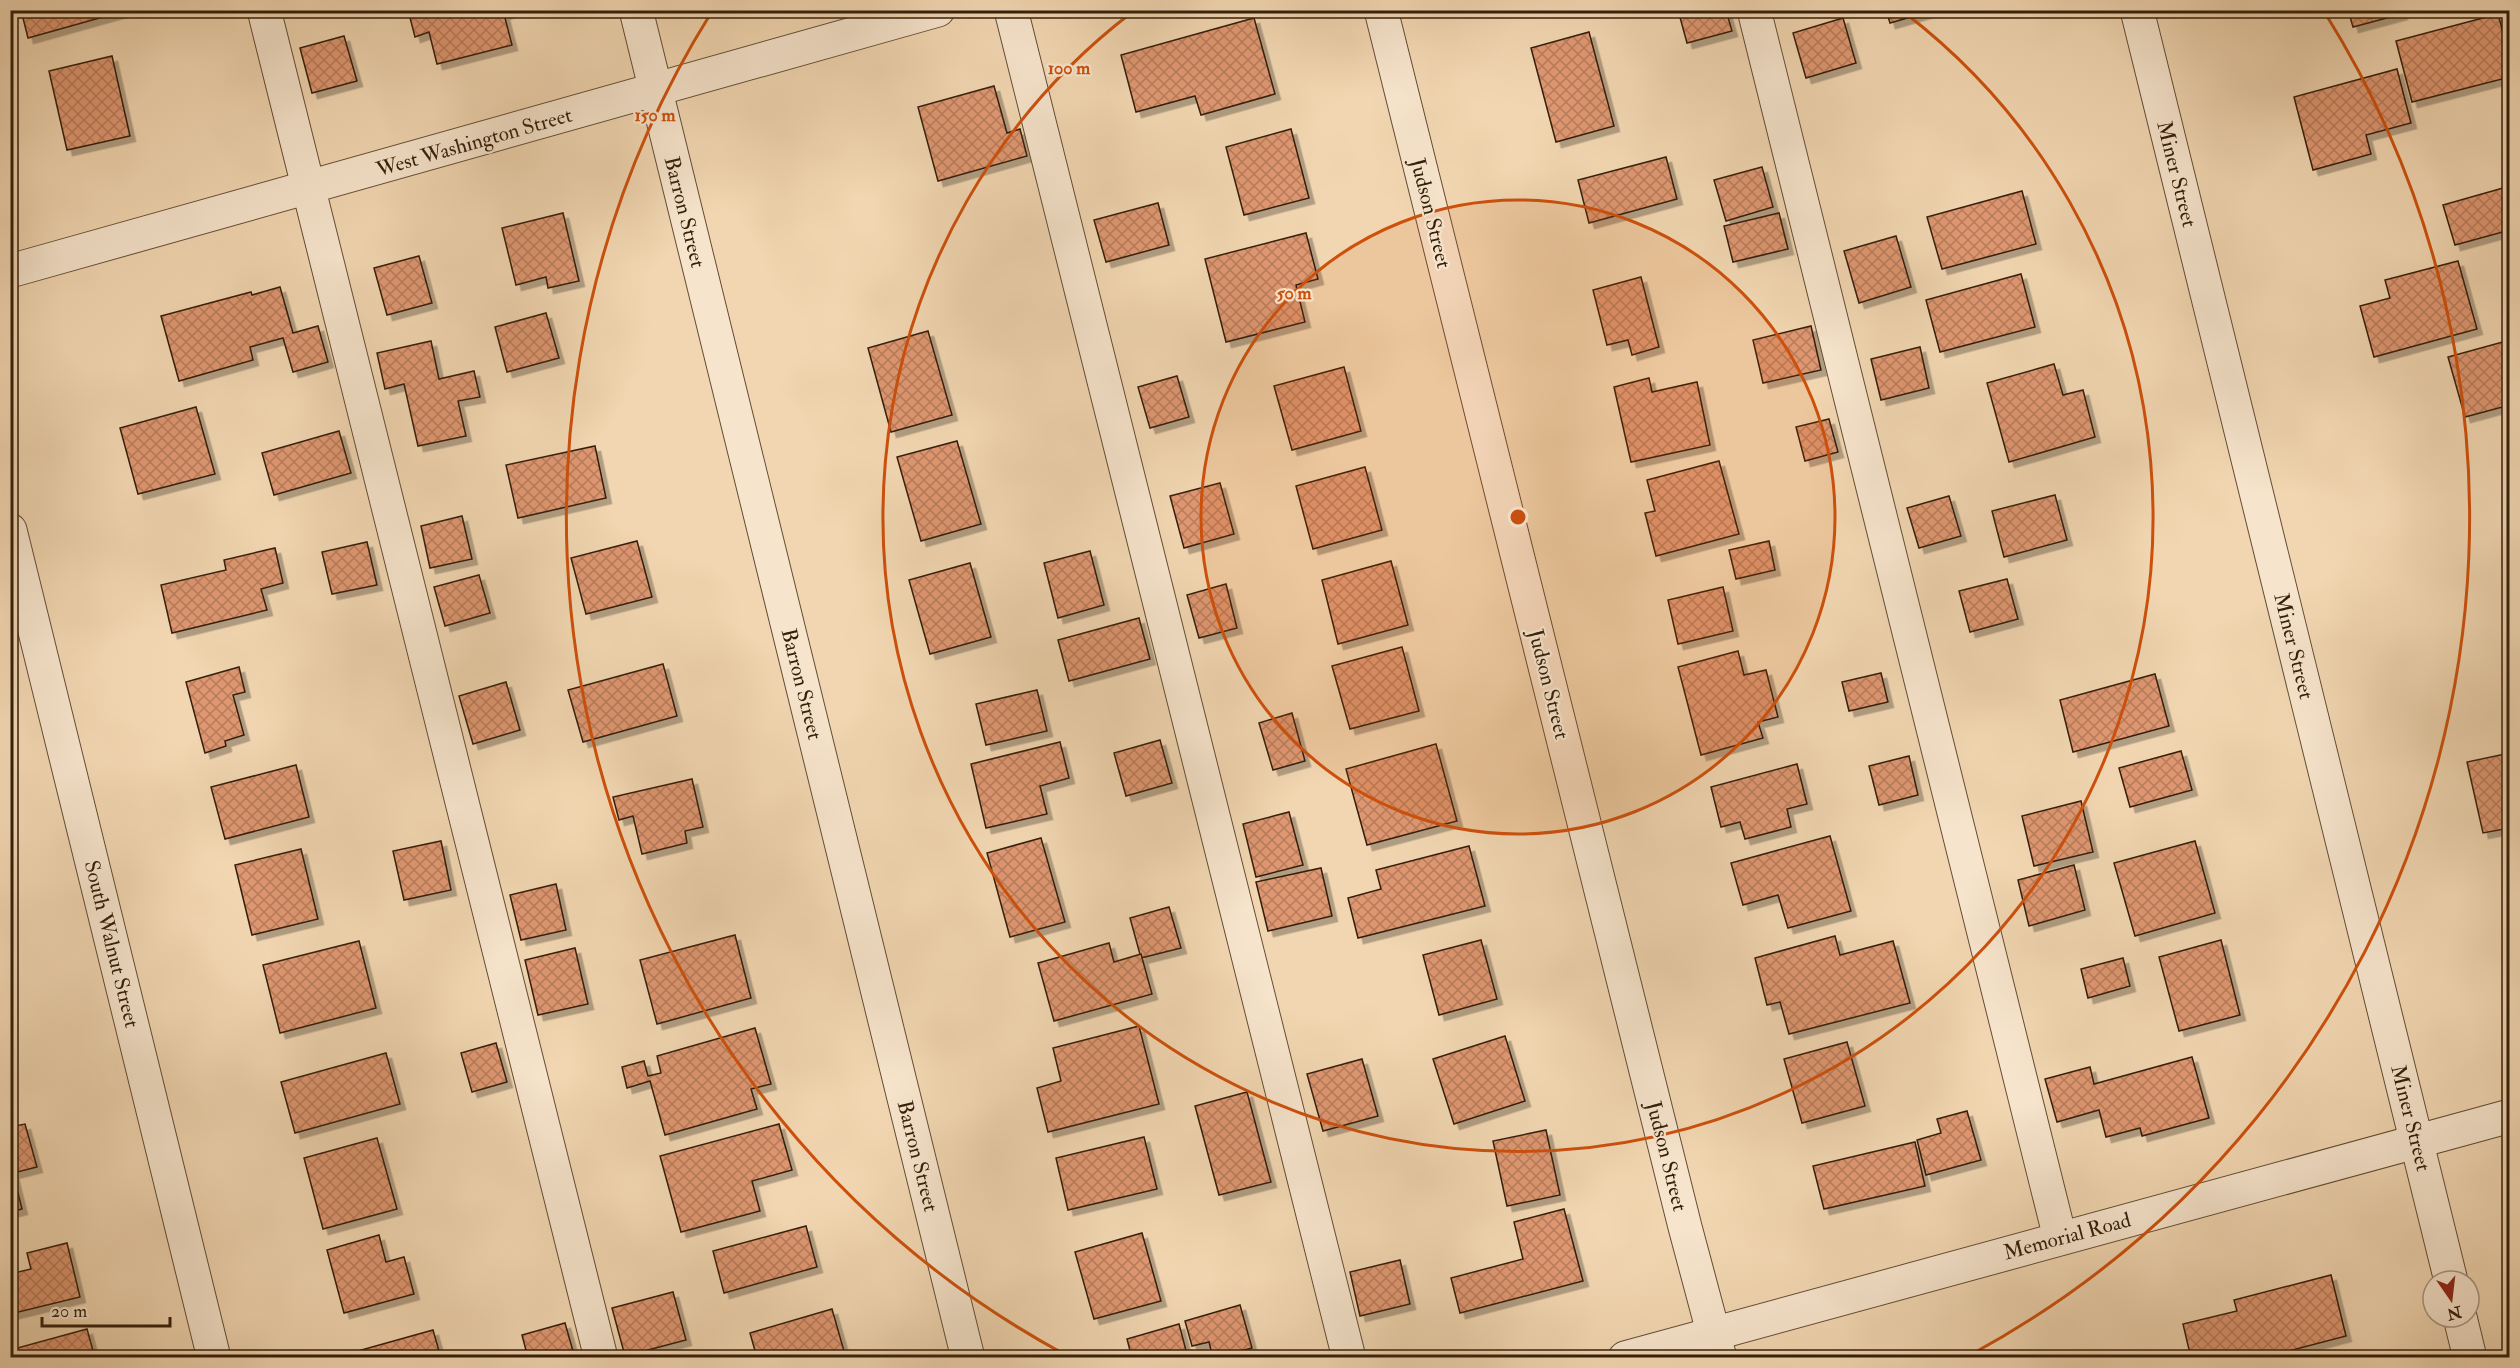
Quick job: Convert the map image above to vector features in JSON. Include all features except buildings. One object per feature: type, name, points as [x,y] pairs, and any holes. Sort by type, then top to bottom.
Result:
[{"type":"street","points":[[264,10],[601,1358]]},
{"type":"street","name":"Barron Street","points":[[636,10],[968,1358]]},
{"type":"street","name":"West Washington Street","points":[[10,272],[938,10]]},
{"type":"street","points":[[1011,10],[1349,1358]]},
{"type":"street","name":"Judson Street","points":[[1381,10],[1682,1216],[1717,1345]]},
{"type":"street","points":[[1754,10],[2060,1238]]},
{"type":"street","name":"Miner Street","points":[[2137,10],[2448,1269]]},
{"type":"street","name":"South Walnut Street","points":[[10,530],[214,1358]]},
{"type":"street","name":"Memorial Road","points":[[1625,1358],[1717,1345],[2060,1238],[2510,1116]]},
{"type":"street","points":[[2463,1329],[2470,1358]]}]
